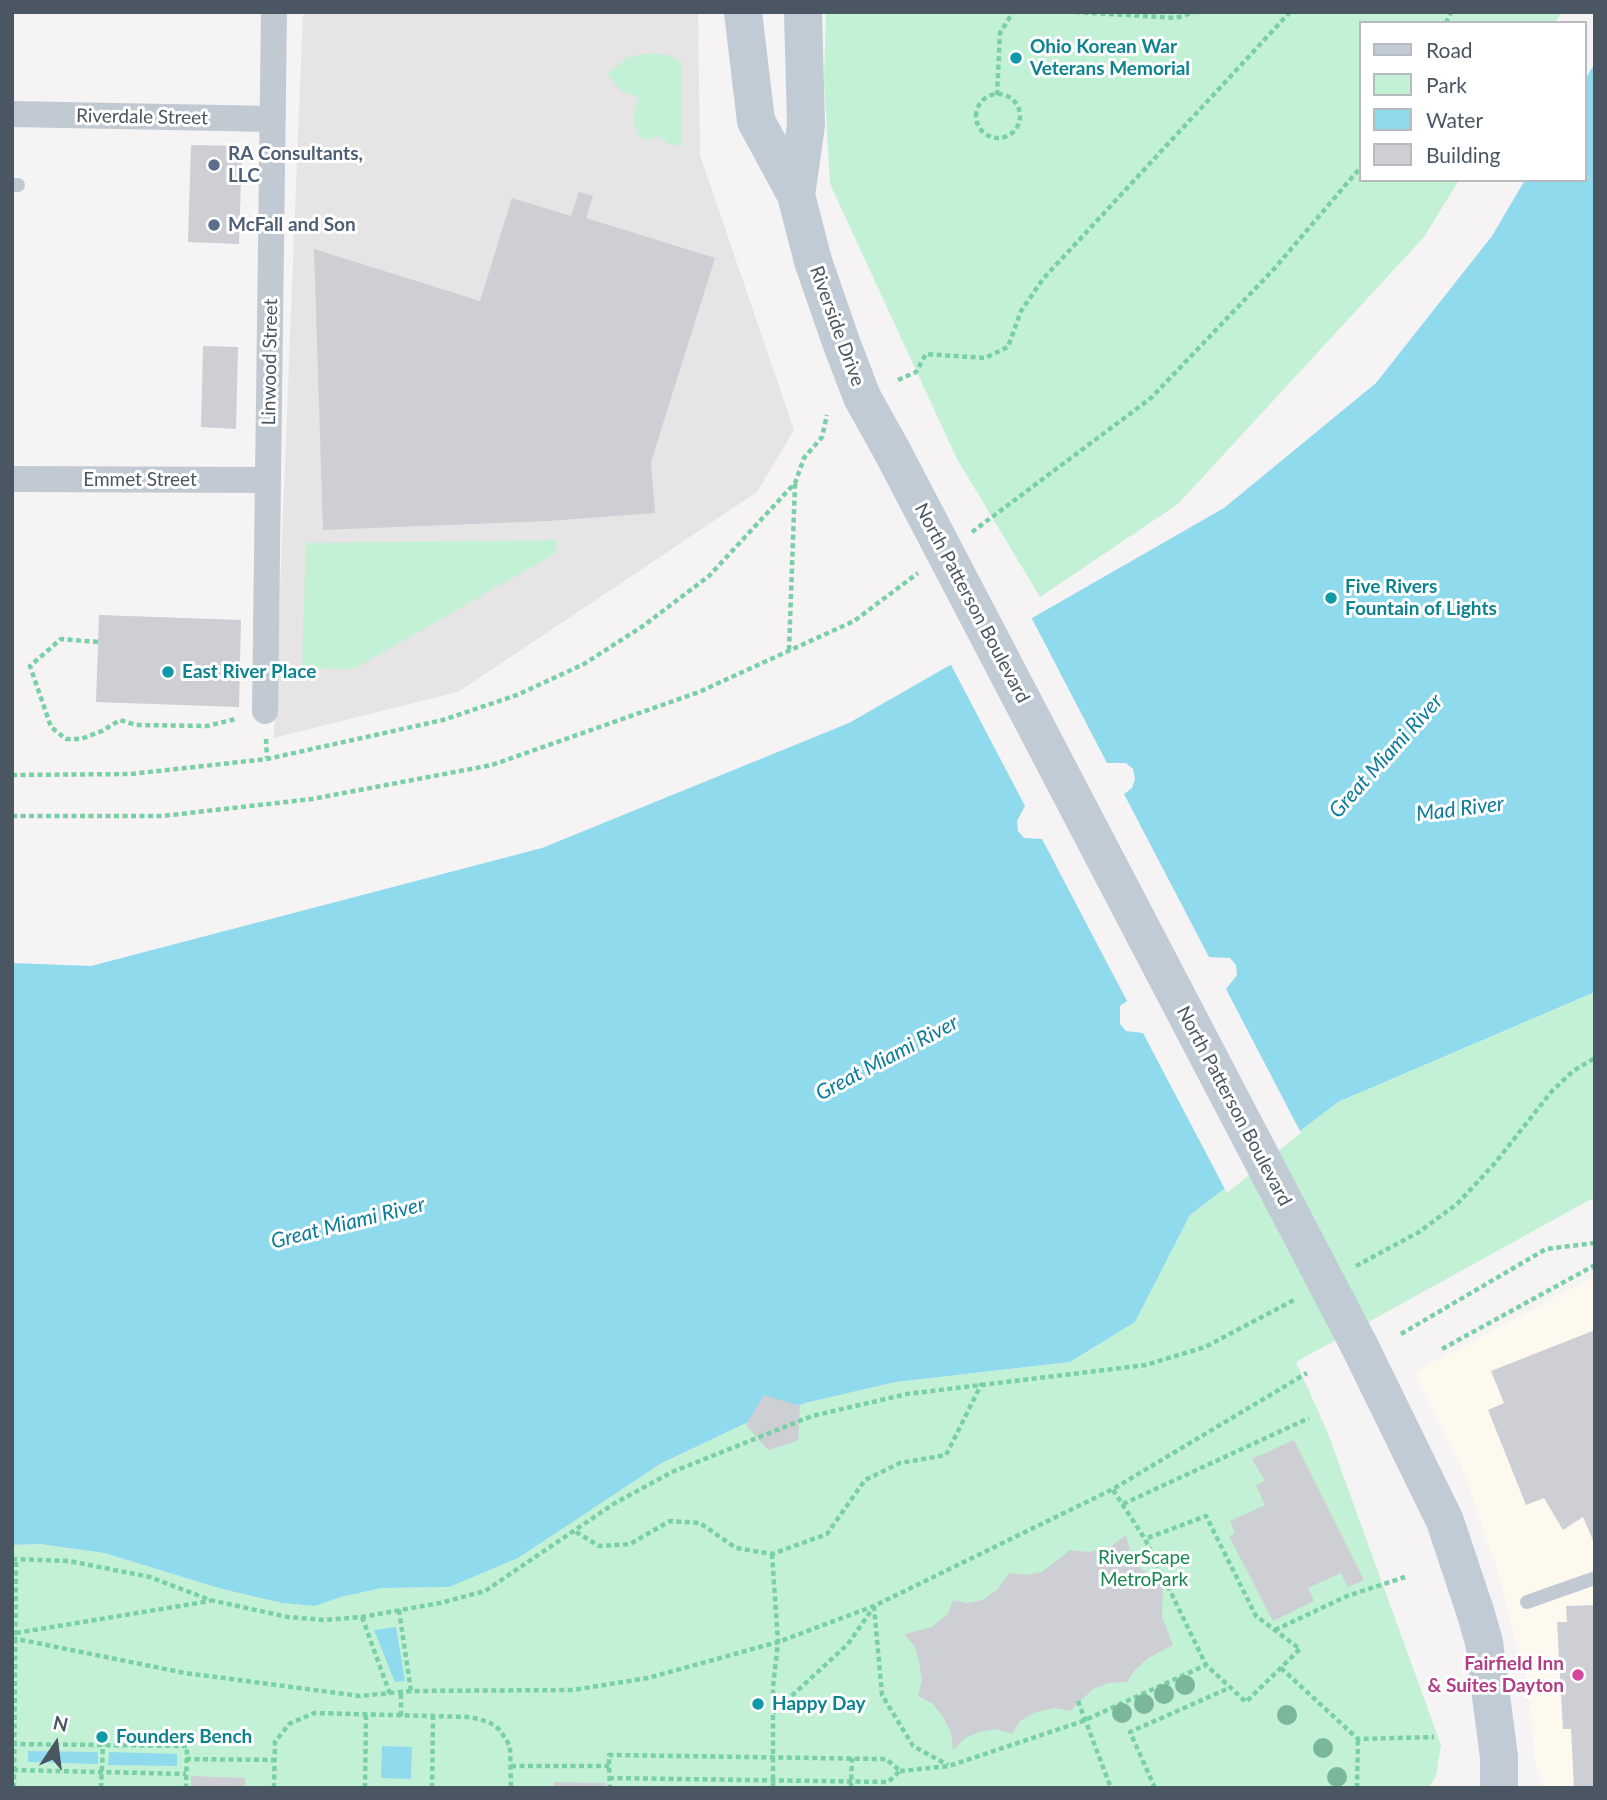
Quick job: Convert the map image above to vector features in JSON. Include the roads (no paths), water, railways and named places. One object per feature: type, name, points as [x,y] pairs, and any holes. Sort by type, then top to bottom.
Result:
[{"type":"main road","name":"Riverside Drive","points":[[743,12],[755,121],[796,195],[813,261],[841,342],[862,397],[892,451]]},
{"type":"main road","name":"Riverside Drive","points":[[796,195],[806,125],[803,12]]},
{"type":"main road","name":"North Patterson Boulevard","points":[[892,451],[1359,1345],[1445,1521],[1475,1611],[1486,1655],[1499,1757],[1499,1788]]},
{"type":"street","name":"Linwood Street","points":[[265,711],[274,12]]},
{"type":"street","name":"Riverdale Street","points":[[12,114],[273,119]]},
{"type":"street","name":"Emmet Street","points":[[12,479],[268,480]]},
{"type":"lane","points":[[1527,1602],[1595,1578]]},
{"type":"water","points":[[1595,63],[1595,992],[1338,1102],[1190,1215],[1135,1322],[1070,1362],[896,1382],[805,1403],[744,1424],[660,1464],[518,1558],[449,1587],[382,1588],[315,1606],[282,1603],[222,1589],[104,1553],[40,1544],[12,1545],[12,963],[91,966],[542,848],[849,723],[1224,508],[1376,383],[1492,236],[1524,182],[1586,182],[1586,78]]},
{"type":"water","points":[[396,1627],[405,1681],[395,1682],[374,1630]]},
{"type":"water","points":[[382,1746],[412,1747],[411,1779],[381,1778]]},
{"type":"water","points":[[28,1751],[98,1752],[98,1764],[28,1762]]},
{"type":"water","points":[[109,1752],[177,1754],[177,1766],[108,1765]]},
{"type":"place","name":"Ohio Korean War Veterans Memorial","points":[[1016,58]]},
{"type":"place","name":"RA Consultants, LLC","points":[[214,165]]},
{"type":"place","name":"McFall and Son","points":[[214,225]]},
{"type":"place","name":"Five Rivers Fountain of Lights","points":[[1331,598]]},
{"type":"place","name":"East River Place","points":[[168,672]]},
{"type":"place","name":"Fairfield Inn & Suites Dayton","points":[[1578,1675]]},
{"type":"place","name":"Happy Day","points":[[758,1704]]},
{"type":"place","name":"Founders Bench","points":[[102,1737]]},
{"type":"water label","name":"Great Miami River","points":[[1386,756]]},
{"type":"water label","name":"Mad River","points":[[1460,809]]},
{"type":"water label","name":"Great Miami River","points":[[887,1058]]},
{"type":"water label","name":"Great Miami River","points":[[348,1223]]},
{"type":"park label","name":"RiverScape MetroPark","points":[[1144,1569]]}]
